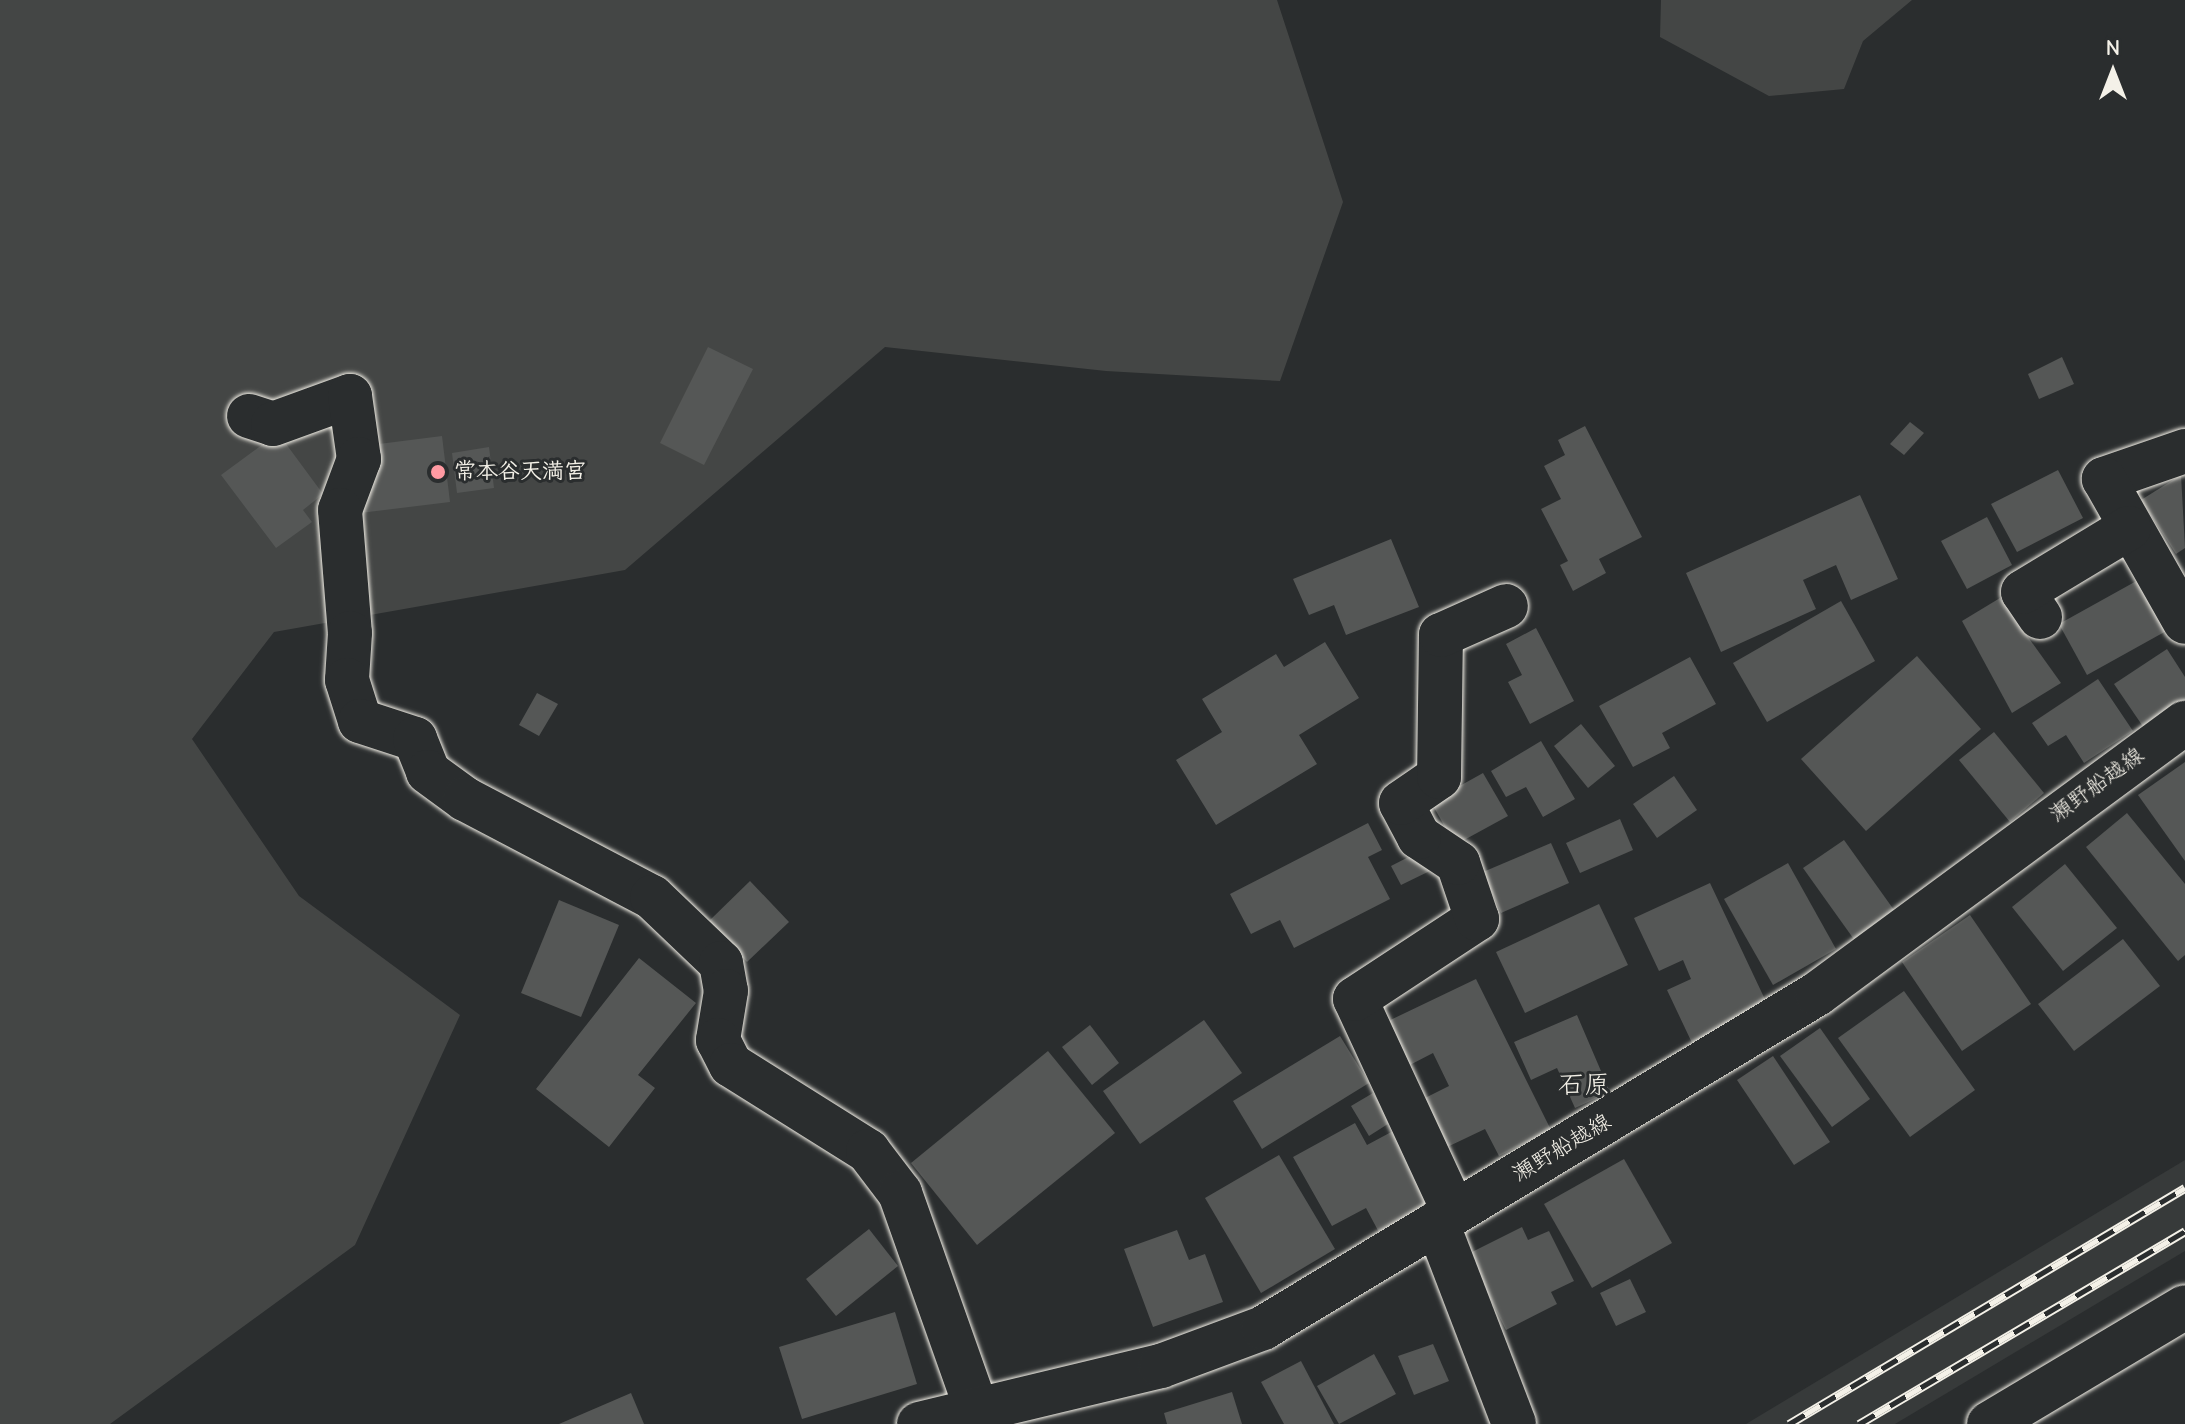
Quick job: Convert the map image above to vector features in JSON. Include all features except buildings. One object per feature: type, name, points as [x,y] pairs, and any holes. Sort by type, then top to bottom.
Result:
[{"type":"street","points":[[249,416],[273,424],[350,396],[359,459],[340,510],[350,633],[347,680],[360,721],[415,739],[428,772],[555,847],[652,897],[721,963],[726,991],[718,1040],[731,1065],[868,1151],[900,1193],[977,1410]]},
{"type":"street","points":[[2185,451],[2104,479],[2185,622]]},
{"type":"street","points":[[2040,617],[2023,592],[2129,528]]},
{"type":"street","points":[[1506,606],[1441,635],[1439,777],[1401,803],[1419,837],[1458,863],[1477,919],[1355,999],[1446,1218],[1514,1424]]},
{"type":"street","name":"瀬野船越線","points":[[919,1424],[1161,1366],[1263,1328],[1817,994],[2185,723]]},
{"type":"street","points":[[1989,1424],[2185,1307]]},
{"type":"shaded area","points":[[0,0],[1277,0],[1343,202],[1280,381],[1106,371],[885,347],[625,570],[274,632],[192,739],[299,896],[460,1015],[355,1245],[110,1424],[0,1424]]},
{"type":"shaded area","points":[[1661,0],[1912,0],[1863,41],[1844,89],[1769,96],[1660,37]]},
{"type":"shaded area","points":[[2185,1160],[2185,1251],[1895,1424],[1746,1424]]},
{"type":"railway","points":[[1789,1424],[2185,1188]]},
{"type":"railway","points":[[1859,1424],[2185,1231]]},
{"type":"place","name":"常本谷天満宮","points":[[438,472]]},
{"type":"district","name":"石原","points":[[1584,1086]]}]
